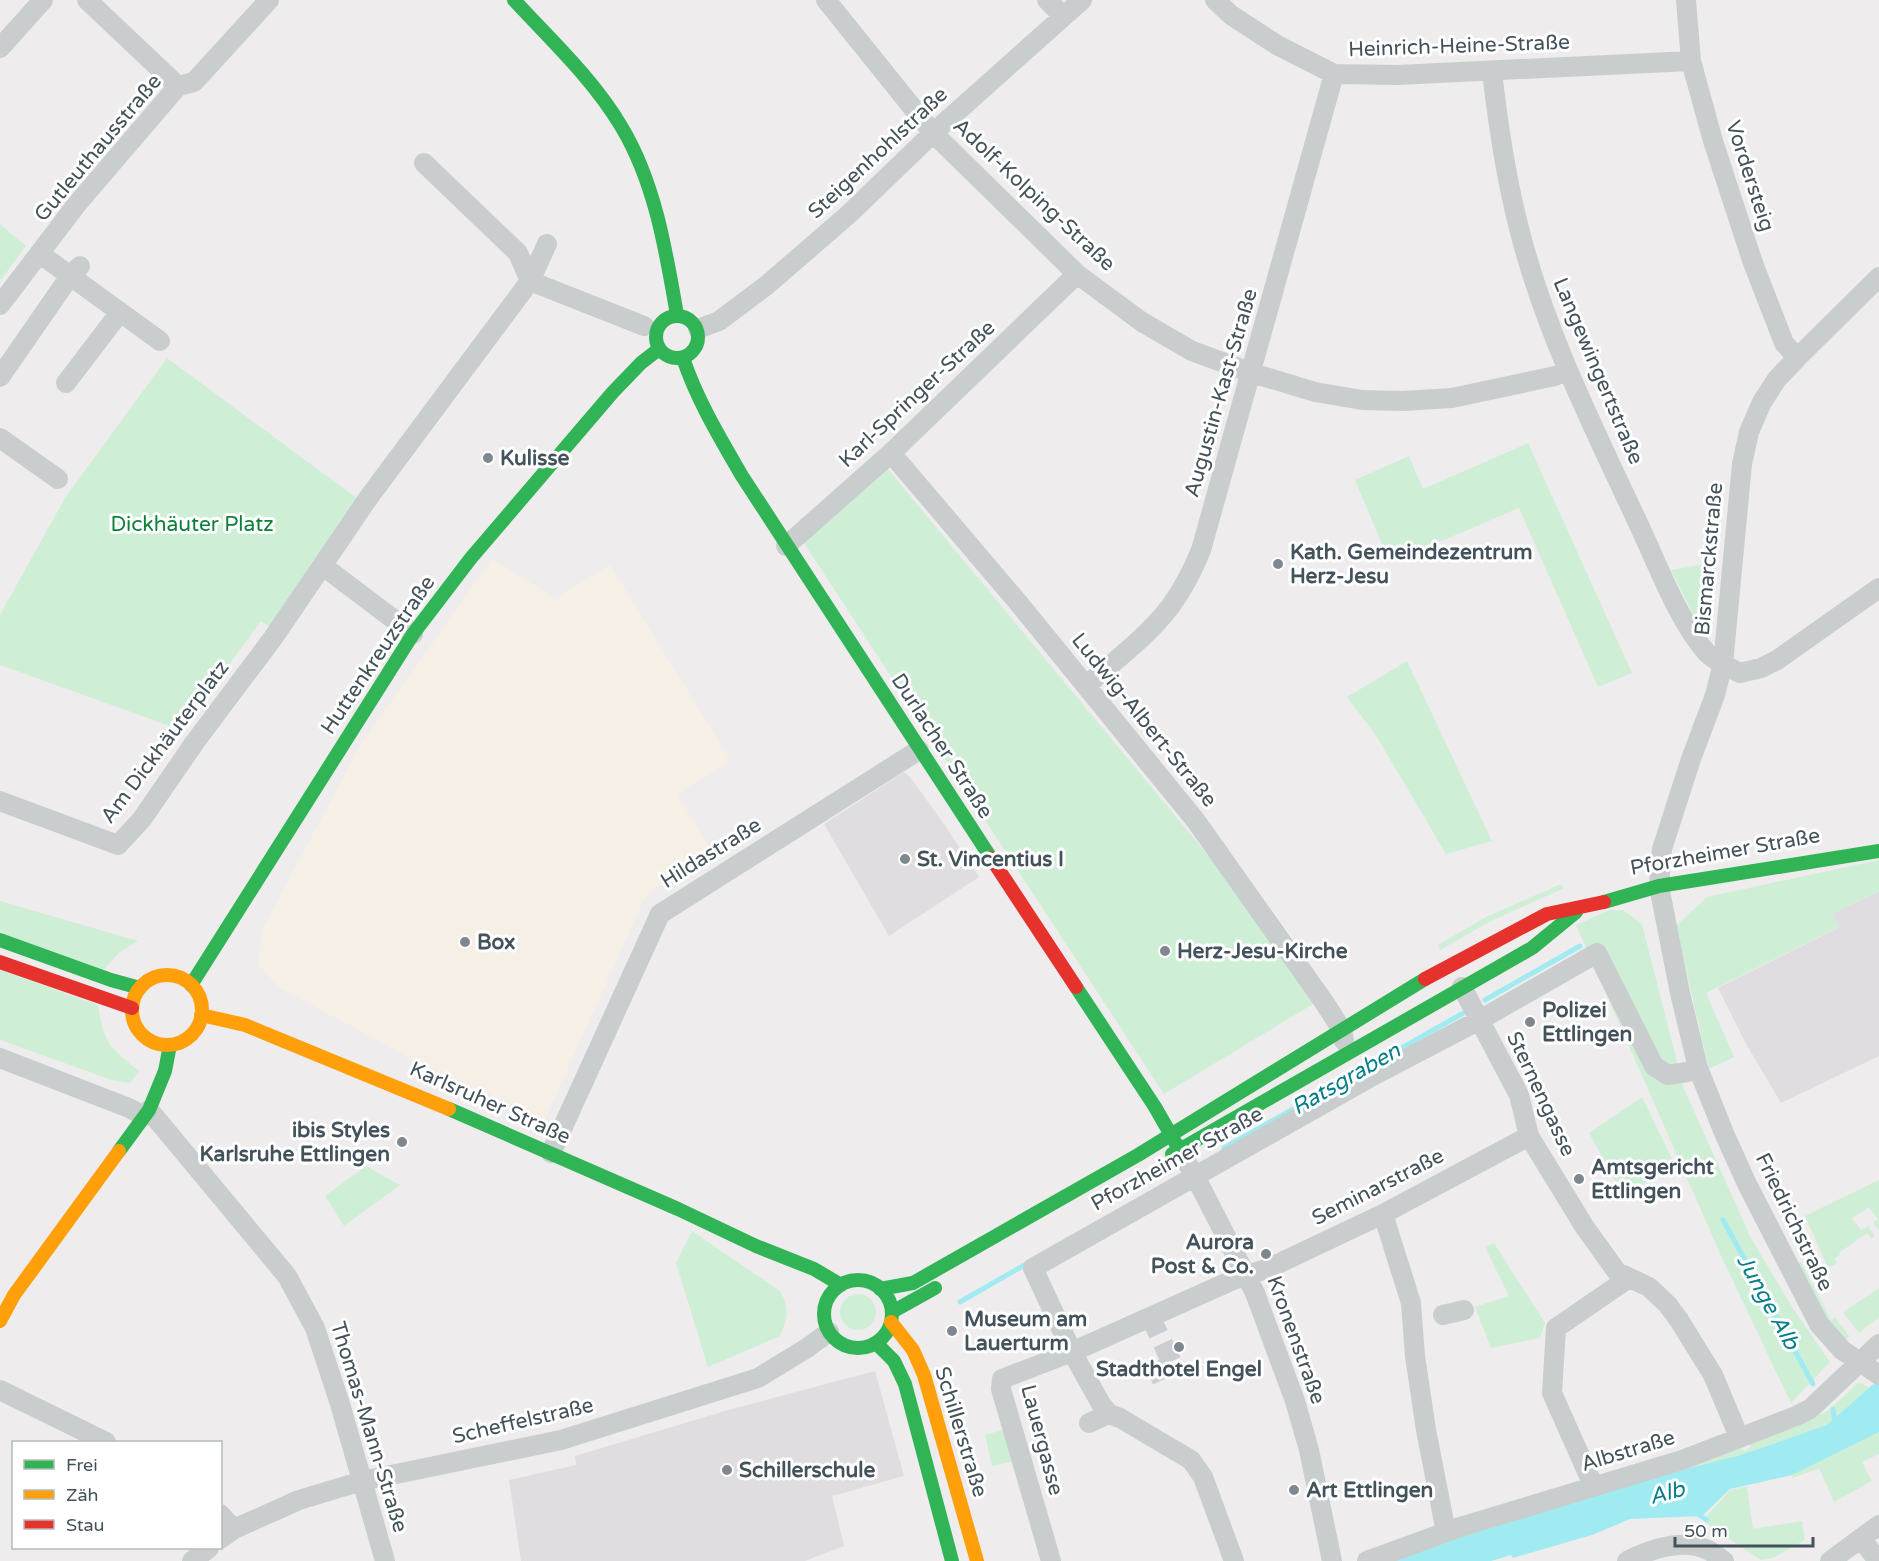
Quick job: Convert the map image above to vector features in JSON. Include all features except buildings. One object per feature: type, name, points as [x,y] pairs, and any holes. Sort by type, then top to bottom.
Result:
[{"type":"main road","points":[[514,0],[580,74],[622,128],[645,175],[668,266],[677,315]]},
{"type":"main road","points":[[677,315],[690,319],[698,329],[698,343],[695,350],[683,358],[670,357],[659,349],[656,336],[660,324],[665,319],[677,315]]},
{"type":"main road","name":"Huttenkreuzstraße","points":[[191,985],[413,634],[479,549],[605,400],[641,363],[659,349]]},
{"type":"main road","name":"Durlacher Straße","points":[[683,358],[690,379],[708,416],[741,476],[1156,1109],[1171,1148]]},
{"type":"main road","name":"Pforzheimer Straße","points":[[1171,1148],[1261,1078],[1445,967],[1547,914],[1581,908],[1659,886],[1879,851]]},
{"type":"main road","name":"Pforzheimer Straße","points":[[880,1289],[913,1283],[1309,1076],[1532,948],[1581,908]]},
{"type":"main road","points":[[0,940],[111,980],[140,988]]},
{"type":"main road","points":[[0,962],[132,1008]]},
{"type":"main road","points":[[163,975],[177,976],[191,985],[201,1001],[201,1015],[193,1034],[170,1045],[158,1044],[142,1034],[133,1018],[132,1008],[135,995],[140,988],[152,978],[163,975]]},
{"type":"main road","name":"Karlsruher Straße","points":[[201,1015],[229,1020],[255,1029],[392,1084],[678,1209],[756,1246],[814,1269],[841,1285]]},
{"type":"main road","points":[[0,1321],[14,1295],[147,1113],[165,1071],[170,1045]]},
{"type":"main road","name":"Karlsruher Straße","points":[[756,1246],[797,1278]]},
{"type":"main road","points":[[891,1317],[951,1279]]},
{"type":"main road","points":[[861,1281],[869,1282],[880,1289],[889,1300],[891,1317],[886,1334],[868,1347],[851,1347],[836,1340],[829,1332],[825,1322],[823,1298],[841,1285],[861,1281]]},
{"type":"main road","name":"Schillerstraße","points":[[891,1317],[913,1350],[924,1376],[977,1561]]},
{"type":"main road","name":"Schillerstraße","points":[[876,1343],[894,1361],[905,1384],[952,1561]]},
{"type":"street","points":[[0,48],[44,0]]},
{"type":"street","points":[[87,0],[178,86]]},
{"type":"street","name":"Gutleuthausstraße","points":[[0,305],[77,204],[178,86],[194,82],[269,0]]},
{"type":"street","name":"Adolf-Kolping-Straße","points":[[826,0],[933,134],[1077,274],[1142,322],[1192,351],[1252,373],[1315,392],[1362,400],[1403,401],[1452,398],[1555,376],[1568,371]]},
{"type":"street","points":[[1047,0],[1063,16]]},
{"type":"street","name":"Steigenhohlstraße","points":[[698,329],[719,321],[767,285],[849,214],[933,134],[1082,0]]},
{"type":"street","name":"Heinrich-Heine-Straße","points":[[1215,0],[1231,15],[1276,45],[1334,74],[1396,75],[1691,61]]},
{"type":"street","name":"Vordersteig","points":[[1686,0],[1691,61],[1713,141],[1753,263],[1784,343],[1797,358]]},
{"type":"street","name":"Langewingertstraße","points":[[1492,71],[1498,129],[1520,232],[1539,299],[1568,371],[1684,620],[1707,653],[1723,664]]},
{"type":"street","name":"Augustin-Kast-Straße","points":[[1086,686],[1154,625],[1170,606],[1190,575],[1202,550],[1334,74]]},
{"type":"street","points":[[424,163],[518,253],[530,281],[644,326]]},
{"type":"street","name":"Am Dickhäuterplatz","points":[[0,801],[118,844],[142,819],[195,742],[273,638],[369,497],[530,281],[547,244]]},
{"type":"street","points":[[40,254],[75,271],[120,312],[160,341]]},
{"type":"street","points":[[0,376],[75,271]]},
{"type":"street","name":"Karl-Springer-Straße","points":[[786,546],[891,453],[1077,274]]},
{"type":"street","name":"Bismarckstraße","points":[[1659,886],[1665,837],[1715,695],[1723,664],[1742,464],[1749,432],[1762,402],[1778,379],[1879,277]]},
{"type":"street","points":[[66,383],[120,312]]},
{"type":"street","points":[[0,438],[58,479]]},
{"type":"street","name":"Ludwig-Albert-Straße","points":[[891,453],[1196,821],[1342,1030]]},
{"type":"street","points":[[323,566],[413,634]]},
{"type":"street","points":[[1723,664],[1740,673],[1761,668],[1777,660],[1879,588]]},
{"type":"street","name":"Hildastraße","points":[[550,1153],[660,914],[919,750]]},
{"type":"street","name":"Friedrichstraße","points":[[1659,886],[1668,938],[1698,1068],[1747,1184],[1819,1324],[1842,1350],[1870,1370]]},
{"type":"street","name":"Pforzheimer Straße","points":[[1072,1352],[1034,1268],[1369,1078],[1479,1021],[1598,953],[1654,1066],[1668,1075],[1698,1068]]},
{"type":"street","name":"Sternengasse","points":[[1462,987],[1519,1095],[1529,1136],[1584,1226],[1617,1272],[1649,1287],[1683,1318],[1706,1354],[1739,1437]]},
{"type":"street","name":"Pforzheimer Straße","points":[[1309,1076],[1323,1056],[1344,1041],[1342,1030]]},
{"type":"street","points":[[0,1058],[147,1113]]},
{"type":"street","name":"Thomas-Mann-Straße","points":[[147,1113],[287,1276],[315,1328],[340,1404],[385,1561]]},
{"type":"street","name":"Seminarstraße","points":[[1246,1274],[1269,1268],[1383,1214],[1529,1136]]},
{"type":"street","name":"Kronenstraße","points":[[1171,1148],[1195,1176],[1255,1293],[1295,1401],[1332,1561]]},
{"type":"street","points":[[1383,1214],[1417,1320],[1415,1356],[1431,1428],[1446,1532]]},
{"type":"street","name":"Lauergasse","points":[[1051,1561],[1001,1389],[1002,1379],[1072,1352],[1246,1274]]},
{"type":"street","points":[[1593,1485],[1552,1393],[1556,1328],[1629,1278]]},
{"type":"street","points":[[1443,1315],[1464,1310]]},
{"type":"street","name":"Scheffelstraße","points":[[227,1534],[298,1500],[362,1481],[561,1440],[747,1382],[758,1378],[829,1332]]},
{"type":"street","name":"Albstraße","points":[[1367,1561],[1446,1532],[1593,1485],[1682,1460],[1797,1416],[1870,1370],[1879,1344]]},
{"type":"street","points":[[1072,1352],[1109,1414],[1120,1418],[1191,1460],[1203,1477],[1234,1561]]},
{"type":"street","points":[[0,1390],[102,1441]]},
{"type":"street","points":[[1089,1423],[1109,1414]]},
{"type":"street","points":[[222,1520],[227,1534]]},
{"type":"street","points":[[1830,1561],[1879,1525]]},
{"type":"street","points":[[1861,1538],[1878,1561]]},
{"type":"street","points":[[1627,1561],[1643,1553],[1676,1545],[1707,1550],[1724,1561]]},
{"type":"street","points":[[192,1561],[208,1549]]},
{"type":"shaded area","points":[[492,559],[555,598],[610,565],[731,761],[677,794],[712,851],[646,895],[545,1119],[420,1063],[280,988],[258,965],[263,928],[361,744]]},
{"type":"shaded area","name":"St. Vincentius I","points":[[904,772],[944,824],[979,877],[889,936],[824,824]]},
{"type":"shaded area","points":[[1879,891],[1879,1056],[1781,1103],[1745,1042],[1718,988],[1838,928],[1832,914]]},
{"type":"shaded area","name":"Schillerschule","points":[[875,1371],[904,1476],[832,1496],[844,1546],[805,1561],[521,1561],[509,1480],[576,1465],[575,1456],[732,1409]]},
{"type":"green space","points":[[0,224],[26,246],[0,281]]},
{"type":"green space","name":"Dickhäuter Platz","points":[[167,358],[362,502],[271,628],[261,621],[181,730],[0,665],[0,615],[65,498]]},
{"type":"green space","points":[[1528,443],[1632,673],[1598,687],[1519,508],[1390,563],[1355,480],[1409,456],[1423,489]]},
{"type":"green space","points":[[887,468],[1230,882],[1313,1004],[1164,1094],[804,543]]},
{"type":"green space","points":[[1717,562],[1711,627],[1700,628],[1671,570]]},
{"type":"green space","points":[[1407,661],[1492,841],[1446,854],[1377,737],[1347,697]]},
{"type":"green space","points":[[1879,860],[1879,891],[1832,914],[1839,927],[1706,993],[1734,1057],[1709,1069],[1676,926],[1707,897]]},
{"type":"green space","points":[[1561,884],[1564,888],[1489,922],[1440,950],[1438,945],[1486,917]]},
{"type":"green space","points":[[0,901],[138,941],[119,953],[103,970],[0,933]]},
{"type":"green space","points":[[1610,910],[1623,910],[1642,924],[1684,1089],[1751,1238],[1792,1307],[1830,1362],[1791,1403],[1722,1258],[1576,925]]},
{"type":"green space","points":[[0,970],[98,1005],[103,1028],[114,1050],[139,1071],[130,1083],[112,1080],[0,1040]]},
{"type":"green space","points":[[1642,1097],[1676,1167],[1623,1195],[1589,1133]]},
{"type":"green space","points":[[366,1166],[400,1185],[344,1226],[325,1196]]},
{"type":"green space","points":[[1879,1180],[1879,1231],[1873,1223],[1878,1219],[1869,1207],[1852,1218],[1861,1230],[1868,1226],[1875,1236],[1871,1238],[1867,1233],[1839,1253],[1840,1255],[1834,1259],[1837,1263],[1828,1268],[1805,1216]]},
{"type":"green space","points":[[692,1231],[780,1291],[787,1313],[780,1336],[708,1367],[676,1263]]},
{"type":"green space","points":[[1494,1243],[1545,1323],[1540,1338],[1491,1348],[1475,1307],[1509,1296],[1485,1247]]},
{"type":"green space","points":[[1801,1262],[1831,1320],[1835,1317],[1849,1336],[1844,1342],[1829,1325],[1797,1264]]},
{"type":"green space","points":[[1879,1288],[1879,1317],[1859,1333],[1843,1312]]},
{"type":"green space","points":[[858,1294],[871,1299],[876,1312],[871,1325],[858,1330],[845,1325],[840,1312],[845,1299]]},
{"type":"green space","points":[[1859,1382],[1869,1388],[1828,1425],[1744,1454],[1656,1477],[1740,1446],[1744,1451],[1747,1450],[1749,1443],[1798,1425],[1829,1410]]},
{"type":"green space","points":[[1007,1429],[1015,1461],[992,1466],[985,1435]]},
{"type":"green space","points":[[1879,1432],[1879,1454],[1862,1462],[1872,1481],[1834,1502],[1819,1468],[1793,1478],[1792,1475]]},
{"type":"green space","points":[[1747,1487],[1753,1529],[1802,1521],[1805,1540],[1773,1558],[1761,1560],[1709,1525],[1704,1519],[1730,1490]]},
{"type":"water","name":"Alb","points":[[1879,1379],[1879,1432],[1792,1475],[1730,1489],[1702,1516],[1630,1519],[1592,1535],[1513,1558],[1511,1555],[1491,1561],[1382,1561],[1656,1477],[1744,1454],[1827,1425]]},
{"type":"waterway","points":[[1485,1000],[1580,946]]},
{"type":"waterway","name":"Ratsgraben","points":[[1224,1148],[1467,1011]]},
{"type":"waterway","name":"Junge Alb","points":[[1723,1220],[1813,1384]]},
{"type":"waterway","points":[[960,1302],[1028,1263]]},
{"type":"waterway","points":[[1833,1409],[1835,1425]]},
{"type":"waterway","points":[[1696,1513],[1707,1520]]},
{"type":"tunnel","points":[[1149,1375],[1173,1365],[1150,1316]]},
{"type":"traffic: fast","points":[[514,0],[598,92],[633,148],[643,170],[658,218],[677,315]]},
{"type":"traffic: fast","points":[[677,316],[685,317],[692,322],[697,329],[698,337],[697,345],[692,352],[685,357],[677,358],[669,357],[662,352],[657,345],[656,337],[657,329],[662,322],[669,317],[677,316]]},
{"type":"traffic: fast","points":[[191,985],[413,634],[471,558],[613,392],[641,363],[659,349]]},
{"type":"traffic: fast","points":[[683,358],[702,404],[742,476],[991,858]]},
{"type":"traffic: fast","points":[[1604,902],[1659,886],[1879,851]]},
{"type":"traffic: fast","points":[[1172,1154],[1532,948],[1576,912]]},
{"type":"traffic: fast","points":[[0,940],[111,980],[140,988]]},
{"type":"traffic: fast","points":[[880,1289],[913,1283],[1138,1155],[1425,979]]},
{"type":"traffic: fast","points":[[1076,987],[1155,1107],[1179,1149]]},
{"type":"traffic: fast","points":[[119,1151],[149,1110],[165,1071],[170,1045]]},
{"type":"traffic: fast","points":[[449,1109],[678,1209],[756,1246],[814,1269],[841,1285]]},
{"type":"traffic: fast","points":[[858,1280],[871,1283],[882,1290],[889,1301],[892,1314],[889,1327],[882,1338],[871,1345],[858,1348],[845,1345],[834,1338],[827,1327],[824,1314],[827,1301],[834,1290],[845,1283],[858,1280]]},
{"type":"traffic: fast","points":[[892,1312],[935,1288]]},
{"type":"traffic: fast","points":[[876,1343],[894,1361],[905,1384],[952,1561]]},
{"type":"traffic: slow","points":[[167,975],[186,981],[196,991],[202,1010],[196,1029],[186,1039],[167,1045],[148,1039],[138,1029],[132,1010],[138,991],[148,981],[167,975]]},
{"type":"traffic: slow","points":[[201,1015],[245,1025],[449,1109]]},
{"type":"traffic: slow","points":[[0,1321],[14,1295],[119,1151]]},
{"type":"traffic: slow","points":[[891,1322],[913,1350],[924,1375],[977,1561]]},
{"type":"traffic: jam","points":[[991,858],[1076,987]]},
{"type":"traffic: jam","points":[[1425,979],[1547,914],[1604,902]]},
{"type":"traffic: jam","points":[[0,962],[132,1008]]},
{"type":"place","name":"Kulisse","points":[[488,458]]},
{"type":"place","name":"Kath. Gemeindezentrum Herz-Jesu","points":[[1278,564]]},
{"type":"place","name":"St. Vincentius I","points":[[905,859]]},
{"type":"place","name":"Box","points":[[465,942]]},
{"type":"place","name":"Herz-Jesu-Kirche","points":[[1165,951]]},
{"type":"place","name":"Polizei Ettlingen","points":[[1530,1022]]},
{"type":"place","name":"ibis Styles Karlsruhe Ettlingen","points":[[402,1142]]},
{"type":"place","name":"Amtsgericht Ettlingen","points":[[1579,1179]]},
{"type":"place","name":"Aurora Post & Co.","points":[[1266,1254]]},
{"type":"place","name":"Museum am Lauerturm","points":[[952,1331]]},
{"type":"place","name":"Stadthotel Engel","points":[[1179,1347]]},
{"type":"place","name":"Schillerschule","points":[[727,1470]]},
{"type":"place","name":"Art Ettlingen","points":[[1294,1490]]}]
